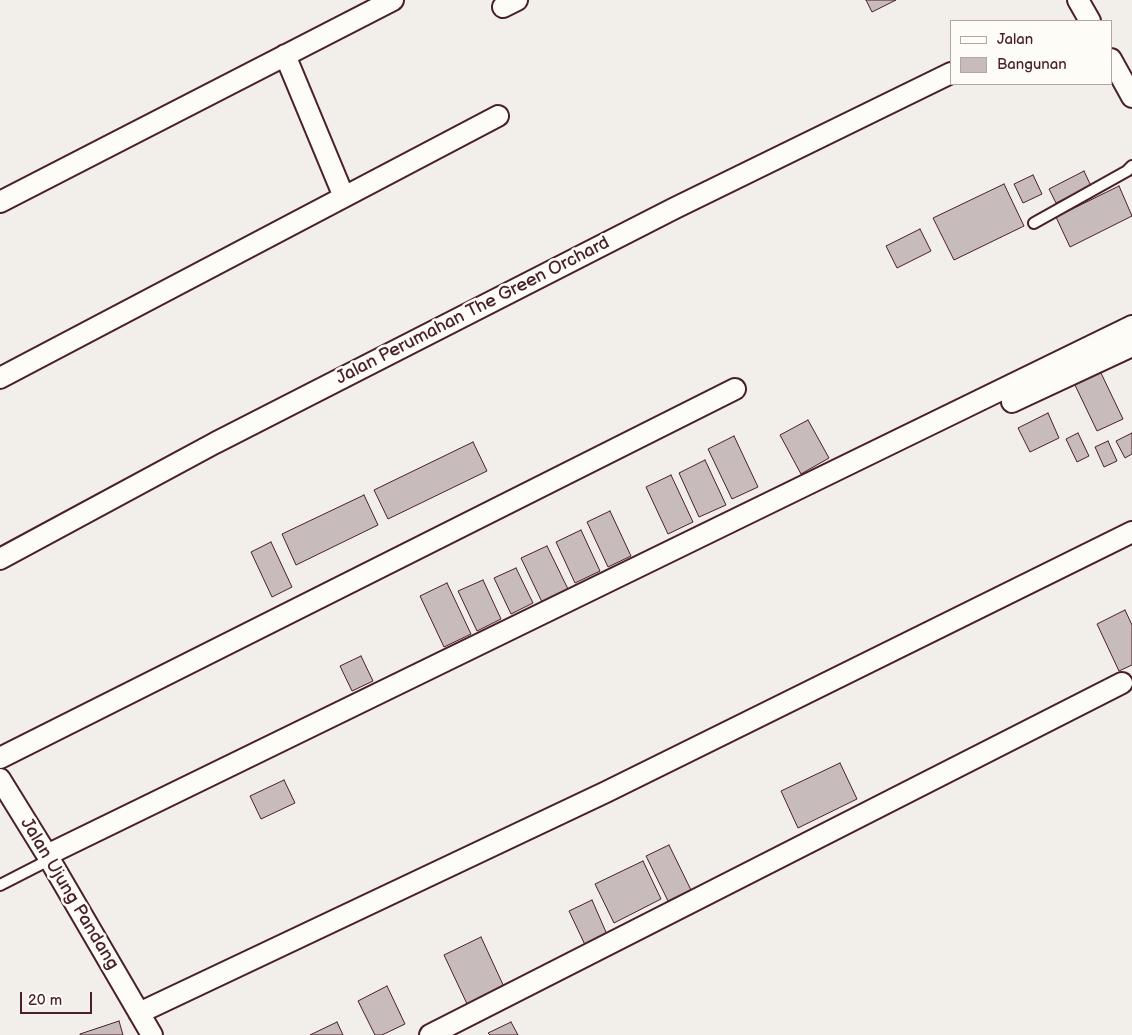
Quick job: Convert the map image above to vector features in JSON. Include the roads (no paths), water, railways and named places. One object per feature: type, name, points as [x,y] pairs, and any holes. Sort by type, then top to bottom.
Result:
[{"type":"street","points":[[0,202],[393,0]]},
{"type":"street","points":[[1078,0],[1089,20]]},
{"type":"street","points":[[285,55],[344,197]]},
{"type":"street","points":[[1112,61],[1132,97]]},
{"type":"street","name":"Jalan Perumahan The Green Orchard","points":[[0,559],[215,443],[631,230],[950,73]]},
{"type":"street","points":[[2,372],[498,116]]},
{"type":"street","points":[[48,857],[1132,326]]},
{"type":"street","points":[[1012,402],[1132,346]]},
{"type":"street","points":[[0,758],[735,389]]},
{"type":"street","points":[[139,1013],[606,792],[1132,532]]},
{"type":"street","points":[[430,1035],[1122,683]]},
{"type":"street","name":"Jalan Ujung Pandang","points":[[0,779],[152,1035]]},
{"type":"lane","points":[[1034,224],[1127,171],[1132,166]]},
{"type":"lane","points":[[0,885],[48,857]]}]
